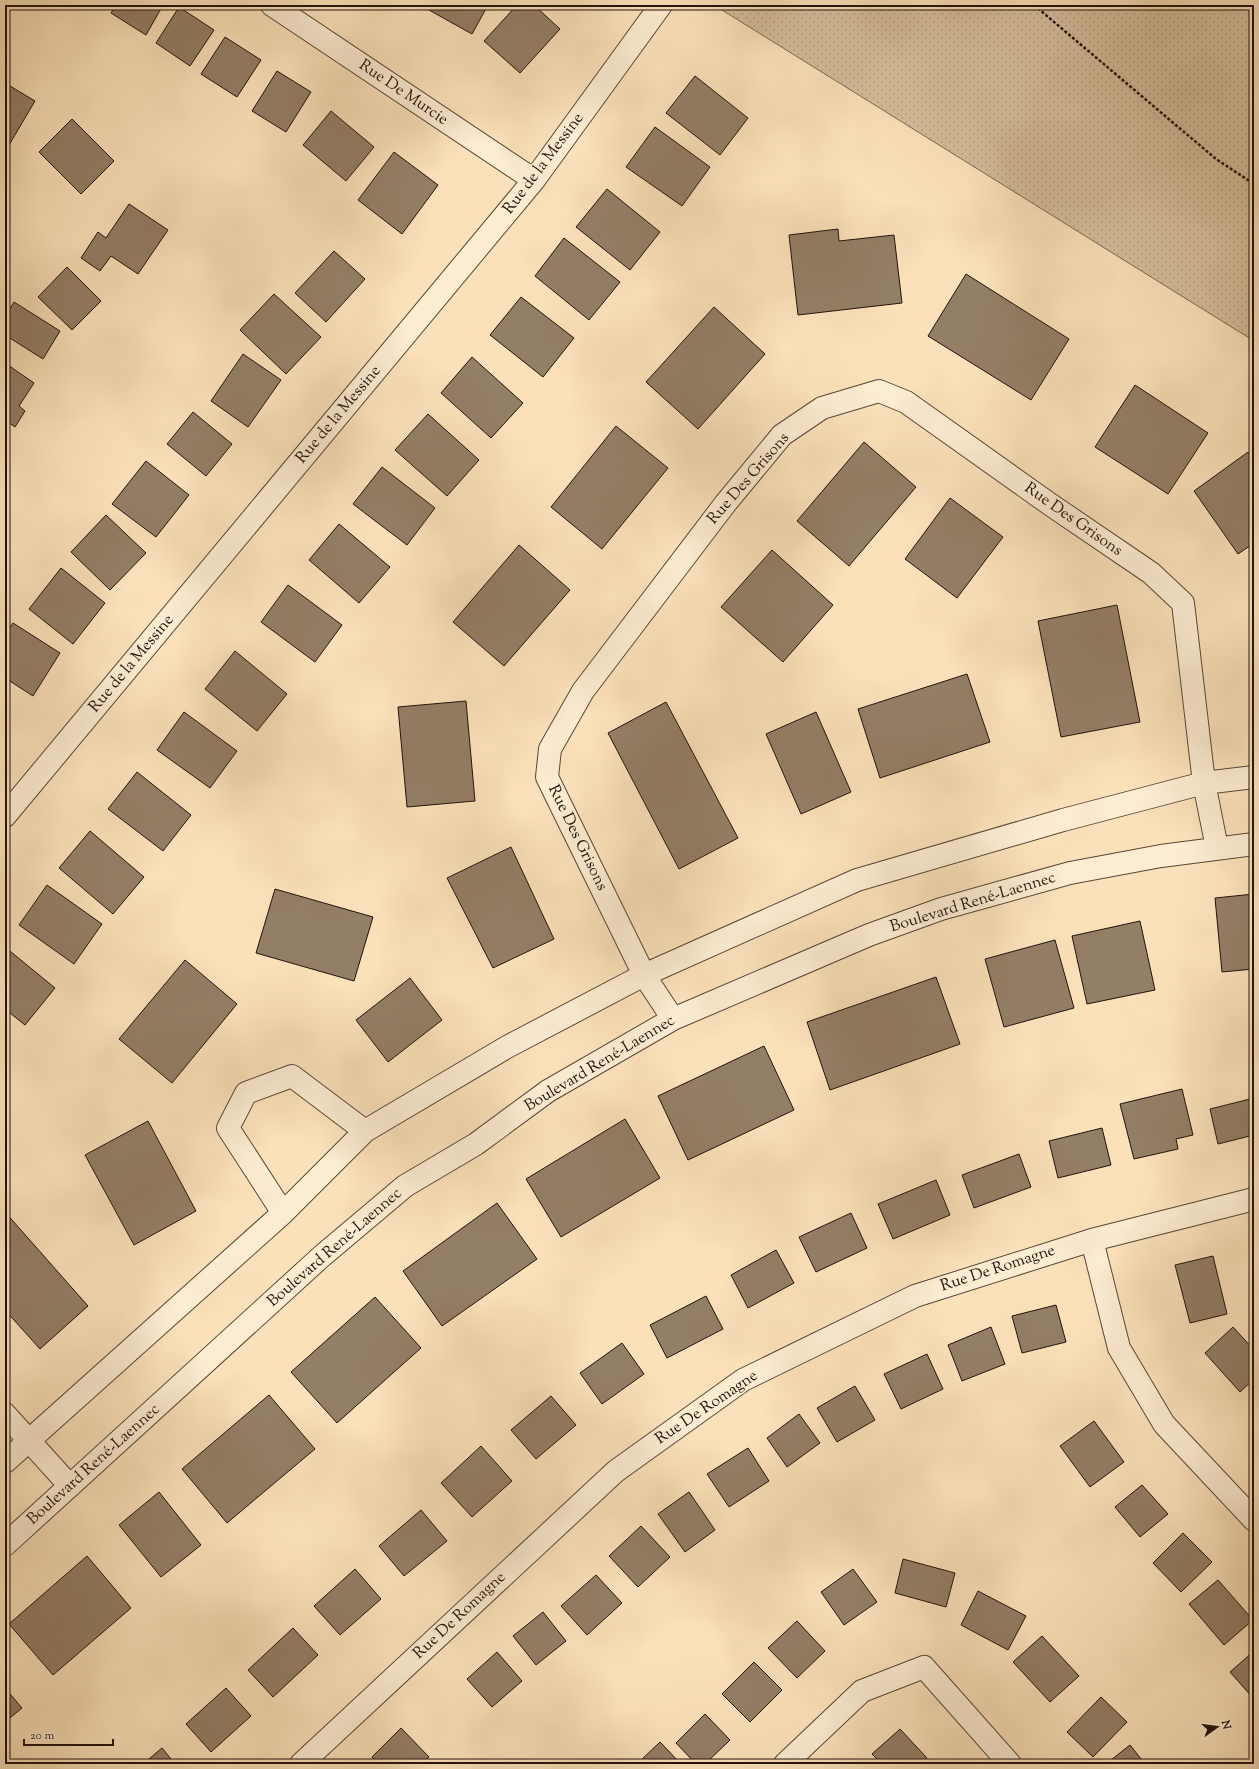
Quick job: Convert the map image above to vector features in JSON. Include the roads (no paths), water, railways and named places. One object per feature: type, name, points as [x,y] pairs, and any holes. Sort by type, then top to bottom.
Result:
[{"type":"street","name":"Rue De Murcie","points":[[272,5],[534,180]]},
{"type":"street","name":"Rue de la Messine","points":[[5,816],[534,180],[661,5]]},
{"type":"street","name":"Rue Des Grisons","points":[[673,1019],[644,975],[548,777],[550,749],[582,692],[725,504],[782,436],[822,408],[879,391],[906,402],[1051,505],[1151,573],[1183,603],[1204,783],[1217,848]]},
{"type":"street","points":[[5,1462],[283,1213],[365,1131],[507,1047],[644,975],[857,880],[1063,820],[1204,783],[1254,777]]},
{"type":"street","name":"Boulevard René-Laennec","points":[[5,1545],[322,1256],[405,1186],[476,1144],[548,1091],[673,1019],[869,935],[941,909],[1070,873],[1161,856],[1254,844]]},
{"type":"street","points":[[283,1213],[228,1128],[246,1093],[292,1076],[365,1131]]},
{"type":"street","name":"Rue De Romagne","points":[[301,1764],[616,1471],[743,1380],[916,1296],[1092,1240],[1254,1199]]},
{"type":"street","points":[[1092,1240],[1119,1348],[1164,1424],[1254,1520]]},
{"type":"street","points":[[5,1414],[70,1486]]},
{"type":"street","points":[[785,1764],[862,1691],[924,1666],[1010,1764]]}]
